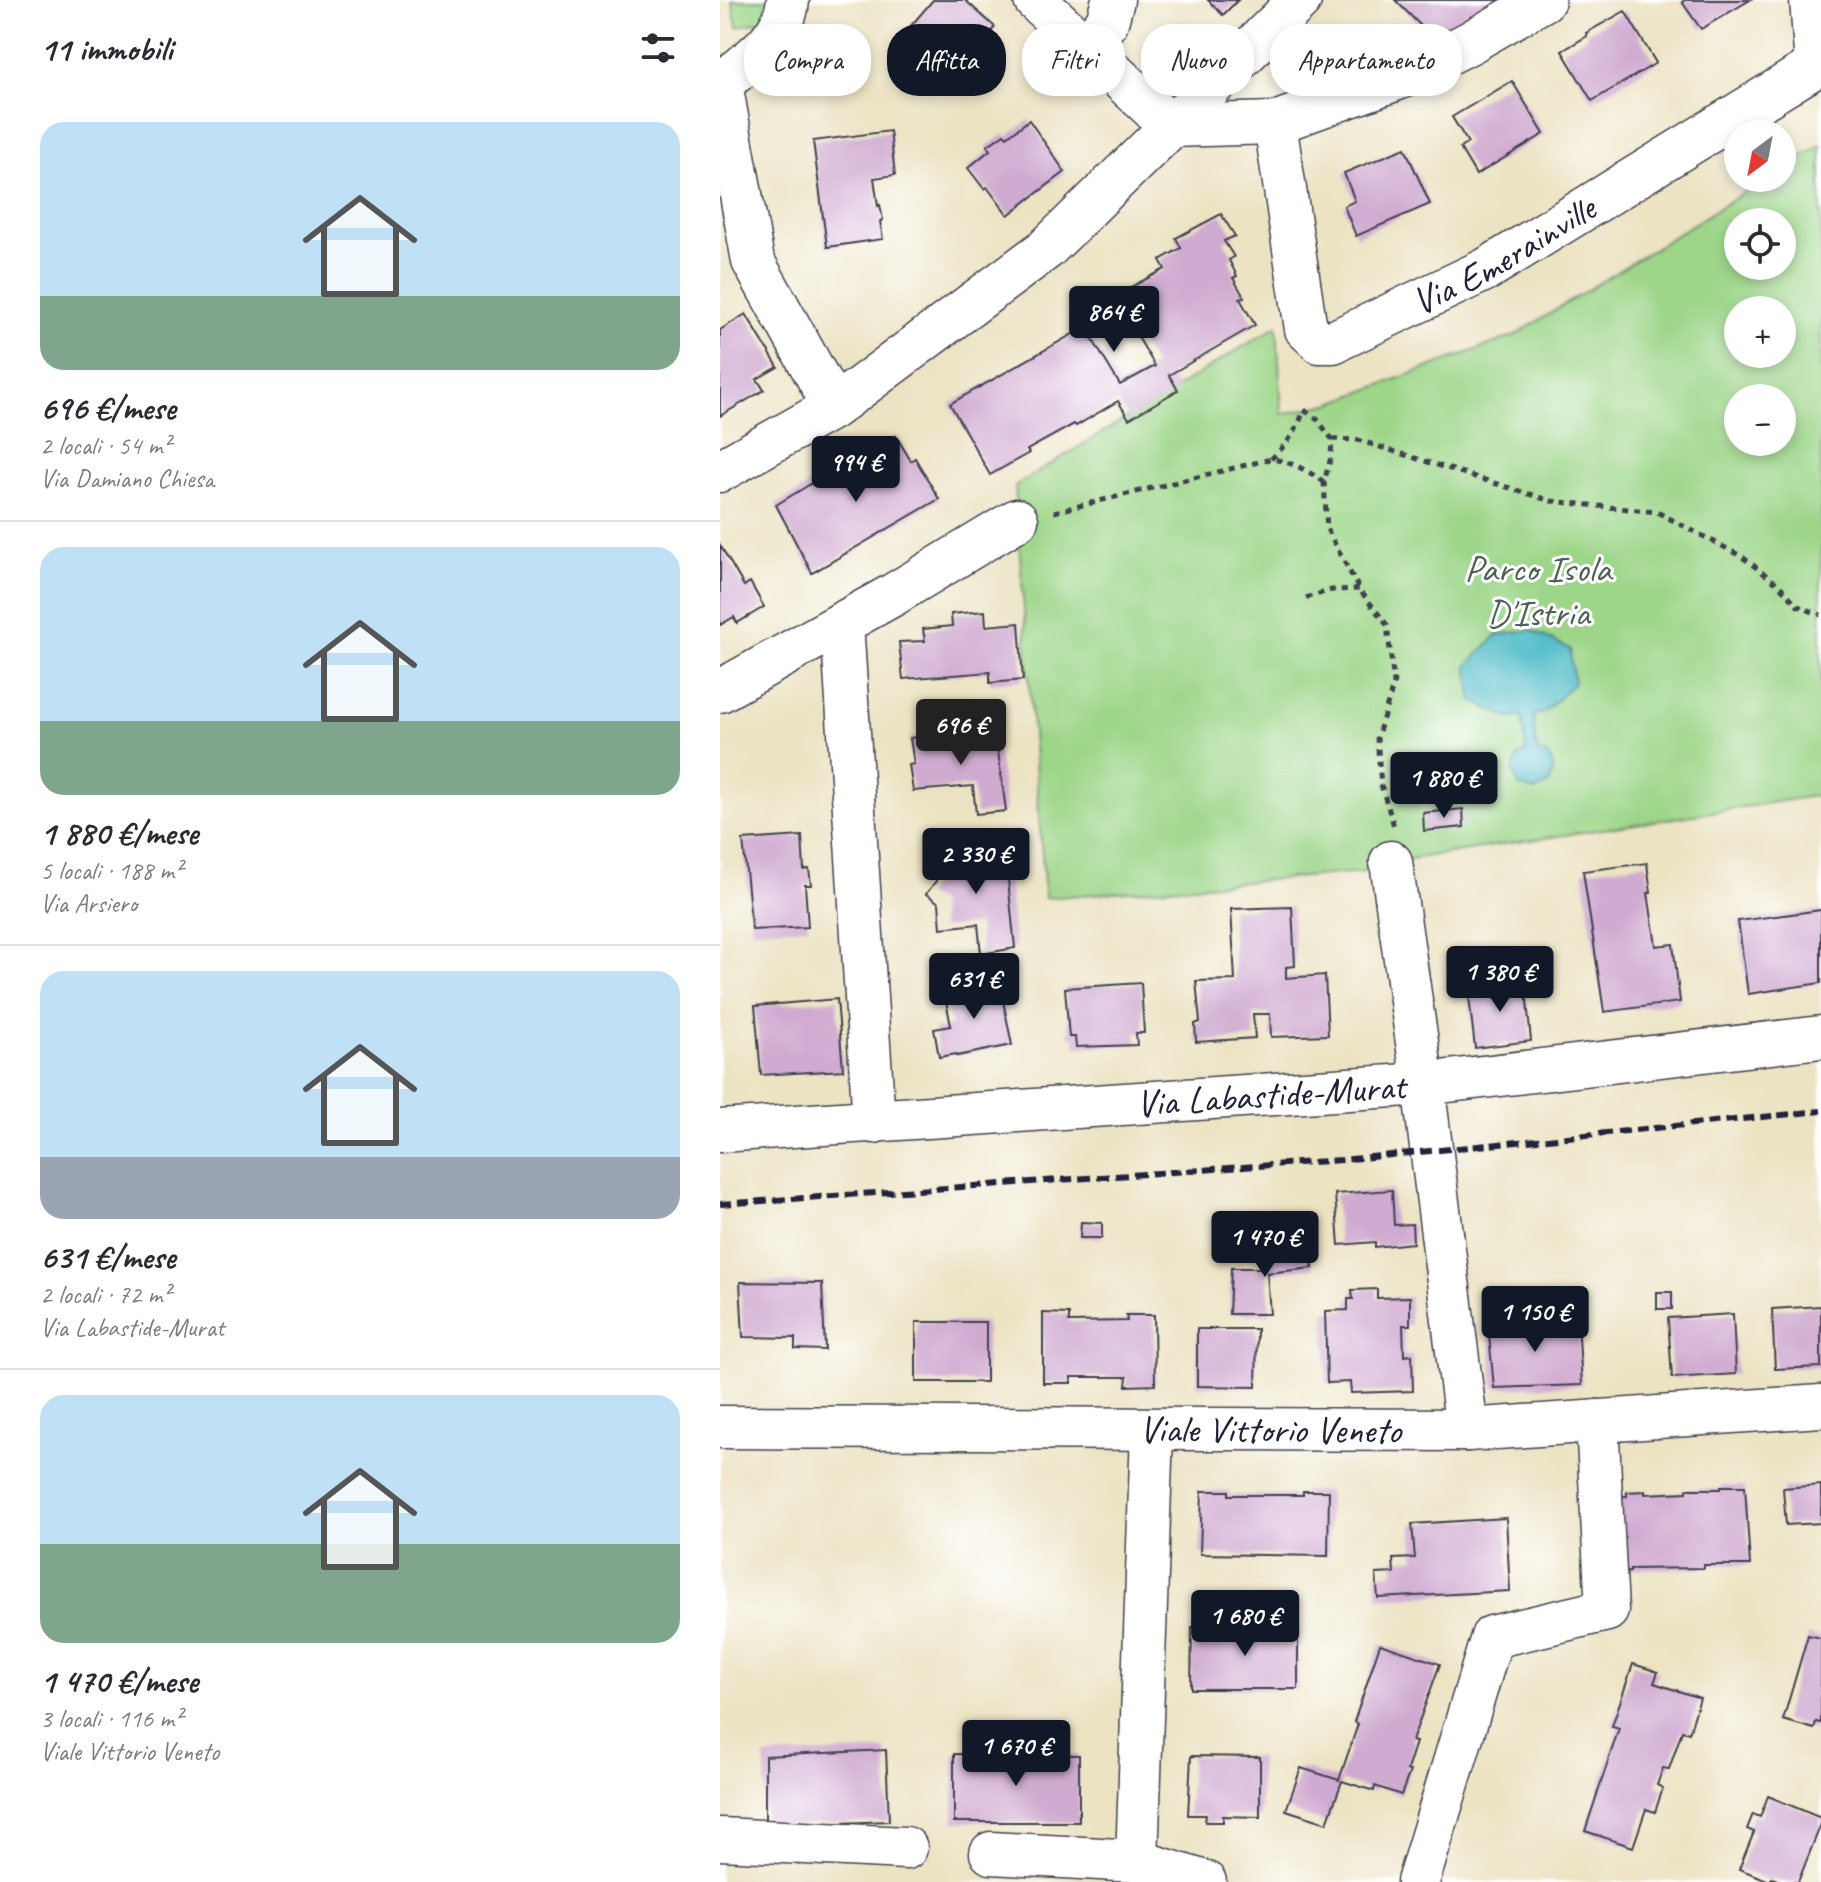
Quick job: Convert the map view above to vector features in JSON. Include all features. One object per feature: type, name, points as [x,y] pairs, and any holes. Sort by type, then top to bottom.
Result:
[{"type":"street","points":[[721,84],[772,39],[787,16],[788,0]]},
{"type":"street","points":[[1035,0],[1060,24]]},
{"type":"street","points":[[1105,24],[1113,0]]},
{"type":"street","points":[[720,471],[834,407],[1046,249],[1300,0]]},
{"type":"street","points":[[1125,85],[1171,126],[1275,123],[1400,78],[1544,0]]},
{"type":"street","name":"Via Emerainville","points":[[1275,123],[1306,329],[1320,342],[1333,342],[1487,269],[1816,66],[1811,0]]},
{"type":"street","points":[[720,78],[753,261],[834,407]]},
{"type":"street","points":[[720,691],[1017,520]]},
{"type":"street","points":[[842,623],[874,1122]]},
{"type":"street","points":[[1391,862],[1467,1430]]},
{"type":"street","name":"Via Labastide-Murat","points":[[720,1131],[1423,1084],[1821,1037]]},
{"type":"street","name":"Viale Vittorio Veneto","points":[[720,1427],[1467,1430],[1821,1406]]},
{"type":"street","points":[[1418,1882],[1492,1637],[1607,1610],[1597,1421]]},
{"type":"street","points":[[1137,1861],[1152,1431]]},
{"type":"street","points":[[720,1839],[906,1848]]},
{"type":"street","points":[[991,1853],[1137,1861],[1205,1882]]},
{"type":"path","points":[[1271,459],[1292,437],[1304,410],[1317,419],[1332,439],[1324,482],[1327,529],[1359,589],[1387,625],[1394,683],[1377,738],[1381,785],[1395,830],[1391,862]]},
{"type":"path","points":[[1332,439],[1358,440],[1551,501],[1657,512],[1741,556],[1779,585],[1798,606],[1821,615]]},
{"type":"path","points":[[1017,520],[1271,459],[1287,461],[1306,469],[1324,482]]},
{"type":"path","points":[[1306,598],[1332,590],[1359,589]]},
{"type":"green space","points":[[732,0],[773,0],[762,21],[737,27]]},
{"type":"green space","name":"Parco Isola D'Istria","points":[[1821,145],[1821,795],[1391,862],[1377,871],[1045,898],[1015,486],[1277,326],[1282,414],[1329,404],[1514,336],[1745,192],[1796,192],[1796,160]]},
{"type":"water","points":[[1531,630],[1570,649],[1574,683],[1544,713],[1533,715],[1537,751],[1548,755],[1554,769],[1549,784],[1534,791],[1519,786],[1513,771],[1518,756],[1526,752],[1522,717],[1509,718],[1473,701],[1467,666],[1497,635]]},
{"type":"building","points":[[933,0],[965,0],[992,24],[912,24]]},
{"type":"building","points":[[1208,0],[1238,0],[1223,15]]},
{"type":"building","points":[[1395,0],[1521,0],[1462,39],[1462,24],[1419,24]]},
{"type":"building","points":[[1750,0],[1701,29],[1682,2]]},
{"type":"building","points":[[1625,11],[1656,63],[1592,101],[1562,51]]},
{"type":"building","points":[[1512,81],[1544,134],[1476,175],[1460,148],[1468,143],[1452,117]]},
{"type":"building","points":[[1029,120],[1065,172],[1008,215],[968,168],[990,150],[987,146],[1004,134],[1007,137]]},
{"type":"building","points":[[890,131],[895,175],[874,178],[883,220],[880,221],[883,239],[827,247],[813,141]]},
{"type":"building","points":[[1405,148],[1430,204],[1356,236],[1344,206],[1355,201],[1344,173]]},
{"type":"building","points":[[1221,214],[1235,236],[1224,241],[1234,257],[1229,260],[1237,276],[1233,278],[1244,297],[1240,299],[1255,325],[1169,375],[1178,390],[1129,419],[1118,401],[1027,450],[1029,453],[990,475],[950,404],[1085,327],[1120,385],[1155,366],[1114,296],[1165,269],[1160,260],[1181,248],[1176,238]]},
{"type":"building","points":[[746,314],[778,367],[757,379],[764,390],[720,416],[720,330]]},
{"type":"building","points":[[896,436],[911,461],[915,458],[939,499],[812,573],[776,505],[822,477],[826,483],[853,466],[850,462]]},
{"type":"building","points":[[720,545],[744,586],[750,582],[764,607],[737,623],[734,617],[720,625]]},
{"type":"building","points":[[985,611],[986,626],[1019,623],[1023,680],[990,683],[990,672],[903,679],[899,642],[925,641],[923,629],[952,626],[951,614]]},
{"type":"building","points":[[995,729],[1006,811],[976,814],[973,786],[913,791],[909,765],[914,764],[910,738],[938,734],[938,738],[967,735],[967,731]]},
{"type":"building","points":[[1463,809],[1464,827],[1424,831],[1423,813]]},
{"type":"building","points":[[802,836],[804,870],[809,869],[811,885],[805,885],[808,927],[752,930],[743,840]]},
{"type":"building","points":[[966,845],[981,853],[1005,851],[1015,948],[981,954],[978,924],[941,928],[939,903],[926,894],[936,881],[933,856],[961,854]]},
{"type":"building","points":[[1647,863],[1656,946],[1673,944],[1680,1002],[1604,1012],[1583,871]]},
{"type":"building","points":[[1292,907],[1295,966],[1286,967],[1286,978],[1325,975],[1328,1035],[1271,1037],[1270,1014],[1253,1014],[1255,1038],[1196,1042],[1195,1024],[1200,1022],[1196,981],[1235,980],[1231,909]]},
{"type":"building","points":[[1821,910],[1821,983],[1748,994],[1738,921]]},
{"type":"building","points":[[999,981],[1012,1045],[939,1057],[934,1029],[951,1026],[944,991]]},
{"type":"building","points":[[1525,981],[1531,1041],[1475,1048],[1468,988]]},
{"type":"building","points":[[1141,983],[1144,1033],[1136,1033],[1137,1045],[1076,1047],[1075,1037],[1069,1037],[1065,988]]},
{"type":"building","points":[[837,999],[843,1070],[761,1075],[755,1006]]},
{"type":"building","points":[[1392,1190],[1394,1225],[1412,1224],[1413,1243],[1375,1247],[1375,1242],[1339,1245],[1335,1194]]},
{"type":"building","points":[[1081,1222],[1102,1223],[1102,1238],[1080,1238]]},
{"type":"building","points":[[1310,1244],[1313,1268],[1267,1273],[1270,1314],[1229,1314],[1231,1268],[1266,1268],[1265,1248]]},
{"type":"building","points":[[740,1282],[822,1283],[825,1350],[795,1349],[795,1338],[743,1337]]},
{"type":"building","points":[[1377,1289],[1377,1298],[1410,1297],[1410,1325],[1403,1325],[1404,1356],[1412,1355],[1413,1391],[1351,1393],[1350,1382],[1327,1383],[1325,1311],[1348,1310],[1348,1299],[1353,1299],[1352,1290]]},
{"type":"building","points":[[1657,1292],[1672,1292],[1672,1309],[1657,1309]]},
{"type":"building","points":[[1821,1306],[1821,1367],[1775,1369],[1772,1309]]},
{"type":"building","points":[[1043,1313],[1069,1314],[1069,1322],[1127,1321],[1126,1315],[1154,1315],[1155,1385],[1126,1386],[1127,1377],[1071,1377],[1071,1383],[1043,1383]]},
{"type":"building","points":[[1733,1314],[1736,1374],[1672,1378],[1668,1318]]},
{"type":"building","points":[[1578,1321],[1582,1385],[1494,1388],[1488,1324]]},
{"type":"building","points":[[916,1322],[986,1322],[986,1382],[916,1382]]},
{"type":"building","points":[[1197,1329],[1257,1329],[1256,1387],[1197,1386]]},
{"type":"building","points":[[1821,1485],[1821,1523],[1786,1525],[1783,1488]]},
{"type":"building","points":[[1721,1486],[1745,1486],[1750,1565],[1630,1569],[1630,1572],[1606,1574],[1606,1497],[1627,1496],[1627,1492],[1645,1491],[1645,1494],[1721,1489]]},
{"type":"building","points":[[1202,1491],[1229,1491],[1229,1495],[1303,1495],[1303,1491],[1329,1491],[1328,1556],[1200,1554]]},
{"type":"building","points":[[1506,1518],[1510,1591],[1378,1598],[1376,1574],[1394,1573],[1393,1559],[1415,1558],[1412,1524]]},
{"type":"building","points":[[1192,1627],[1298,1627],[1298,1689],[1191,1689]]},
{"type":"building","points":[[1808,1635],[1821,1638],[1821,1723],[1816,1722],[1814,1729],[1783,1720]]},
{"type":"building","points":[[1380,1644],[1440,1664],[1412,1741],[1416,1742],[1401,1795],[1375,1786],[1374,1791],[1342,1781],[1327,1823],[1286,1810],[1301,1768],[1339,1780]]},
{"type":"building","points":[[1633,1664],[1658,1672],[1654,1683],[1700,1698],[1689,1733],[1682,1731],[1669,1769],[1663,1768],[1657,1785],[1663,1788],[1655,1812],[1646,1809],[1633,1847],[1585,1831],[1619,1728],[1612,1726]]},
{"type":"building","points":[[886,1750],[889,1821],[765,1826],[765,1756]]},
{"type":"building","points":[[954,1754],[1079,1755],[1079,1822],[954,1822]]},
{"type":"building","points":[[1191,1756],[1260,1757],[1260,1817],[1223,1816],[1223,1822],[1205,1822],[1206,1815],[1188,1815]]},
{"type":"building","points":[[1768,1796],[1821,1818],[1798,1882],[1772,1878],[1770,1881],[1739,1869],[1754,1832],[1747,1829],[1753,1814],[1760,1817]]},
{"type":"railway","points":[[720,1204],[1342,1160],[1821,1111]]}]
